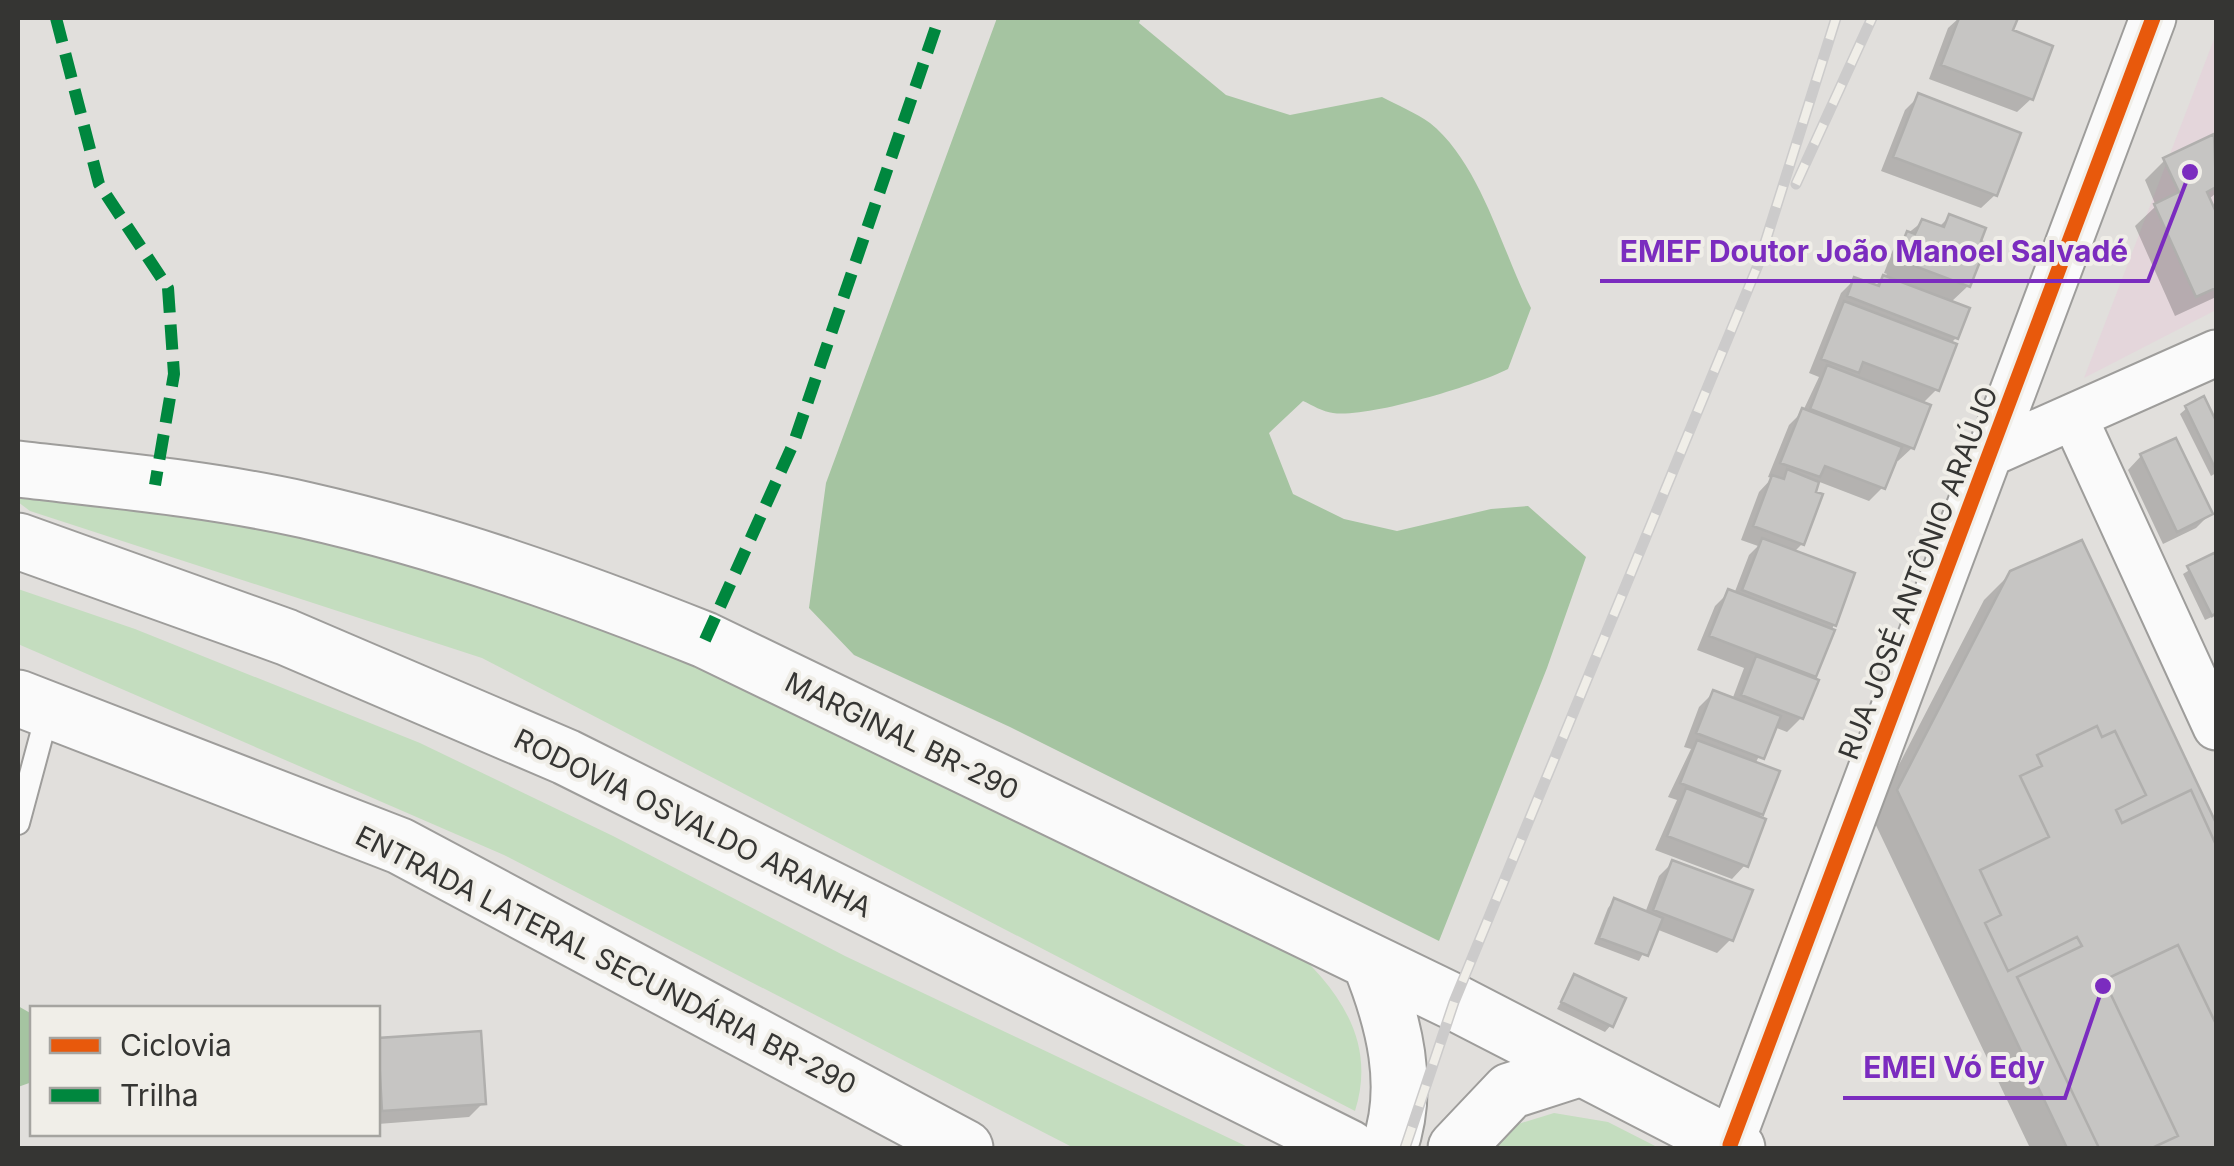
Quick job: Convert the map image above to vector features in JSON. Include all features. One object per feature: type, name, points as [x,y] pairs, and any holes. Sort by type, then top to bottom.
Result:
[{"type":"main road","name":"MARGINAL BR-290","points":[[18,469],[155,485],[304,510],[590,594],[705,640],[1370,962],[1734,1147]]},
{"type":"main road","name":"RODOVIA OSVALDO ARANHA","points":[[18,541],[286,637],[566,757],[1349,1148]]},
{"type":"main road","name":"ENTRADA LATERAL SECUNDÁRIA BR-290","points":[[33,704],[400,846],[965,1148]]},
{"type":"main road","points":[[1370,962],[1388,1006],[1398,1047],[1398,1123],[1389,1148]]},
{"type":"main road","points":[[1456,1148],[1510,1090],[1581,1068]]},
{"type":"street","name":"RUA JOSÉ ANTÔNIO ARAÚJO","points":[[1734,1147],[2153,18]]},
{"type":"street","points":[[1989,454],[2216,353]]},
{"type":"street","points":[[2074,417],[2216,728]]},
{"type":"lane","points":[[18,823],[33,704]]},
{"type":"shaded area","points":[[2216,34],[2216,310],[2084,378]]},
{"type":"green space","points":[[997,18],[1141,18],[1139,23],[1226,95],[1290,115],[1382,97],[1425,119],[1448,140],[1489,210],[1531,308],[1508,369],[1447,392],[1370,411],[1333,413],[1303,401],[1269,433],[1293,494],[1344,519],[1397,531],[1491,509],[1528,506],[1586,557],[1547,668],[1439,941],[1010,727],[854,655],[809,608],[826,483]]},
{"type":"green space","points":[[18,481],[499,576],[696,652],[1284,940],[1320,975],[1347,1015],[1361,1060],[1355,1111],[482,658],[30,511],[18,502]]},
{"type":"green space","points":[[18,589],[135,629],[420,743],[613,836],[845,956],[1250,1148],[1074,1148],[504,855],[18,644]]},
{"type":"green space","points":[[18,1006],[30,1013],[30,1083],[18,1087]]},
{"type":"green space","points":[[1554,1113],[1608,1122],[1659,1148],[1484,1148],[1515,1125]]},
{"type":"building","points":[[1959,18],[2018,18],[2013,30],[2053,46],[2033,100],[1941,65]]},
{"type":"building","points":[[1918,93],[2021,133],[1997,196],[1893,157]]},
{"type":"building","points":[[2214,134],[2216,187],[2207,192],[2216,212],[2216,288],[2196,297],[2154,204],[2179,192],[2163,158]]},
{"type":"building","points":[[1949,214],[1986,228],[1981,241],[1987,244],[1970,287],[1896,259],[1907,231],[1915,234],[1922,219],[1944,227]]},
{"type":"building","points":[[1883,275],[1970,308],[1958,339],[1847,296],[1854,277],[1879,286]]},
{"type":"building","points":[[1844,301],[1957,344],[1939,391],[1863,362],[1859,373],[1821,359]]},
{"type":"building","points":[[1827,365],[1931,405],[1914,449],[1810,409]]},
{"type":"building","points":[[2204,396],[2216,421],[2216,470],[2185,406]]},
{"type":"building","points":[[1802,408],[1902,447],[1885,489],[1825,466],[1820,477],[1780,463]]},
{"type":"building","points":[[2176,438],[2213,514],[2177,532],[2140,454]]},
{"type":"building","points":[[1787,469],[1819,482],[1816,492],[1823,494],[1804,545],[1753,526],[1772,475],[1784,479]]},
{"type":"building","points":[[1762,538],[1855,573],[1836,626],[1742,590]]},
{"type":"building","points":[[2082,540],[2216,823],[2216,1148],[2067,1148],[1897,790],[2010,571]]},
{"type":"building","points":[[2216,552],[2216,613],[2212,616],[2187,566]]},
{"type":"building","points":[[1728,589],[1835,630],[1816,677],[1709,636]]},
{"type":"building","points":[[1756,656],[1819,680],[1803,719],[1741,695]]},
{"type":"building","points":[[1713,690],[1781,716],[1764,759],[1696,733]]},
{"type":"building","points":[[2097,726],[2102,737],[2115,731],[2146,795],[2116,810],[2122,823],[2191,790],[2216,845],[2216,1024],[2178,945],[2104,980],[2178,1136],[2152,1148],[2099,1148],[2017,977],[2082,946],[2077,937],[2008,971],[1985,923],[2001,915],[1980,870],[2049,837],[2020,776],[2042,766],[2037,755]]},
{"type":"building","points":[[1697,740],[1780,771],[1763,815],[1680,783]]},
{"type":"building","points":[[1686,788],[1766,819],[1748,867],[1667,836]]},
{"type":"building","points":[[1672,860],[1753,890],[1733,941],[1653,910]]},
{"type":"building","points":[[1614,898],[1663,918],[1648,956],[1599,938]]},
{"type":"building","points":[[1574,974],[1626,998],[1613,1027],[1561,1002]]},
{"type":"building","points":[[481,1031],[486,1104],[382,1111],[380,1038]]},
{"type":"railway","points":[[1405,1148],[1454,1002],[1758,265],[1836,18]]},
{"type":"railway","points":[[1796,184],[1872,18]]},
{"type":"marked path","points":[[56,18],[99,184],[168,288],[174,374],[155,485]]},
{"type":"marked path","points":[[705,640],[794,442],[939,18]]},
{"type":"cycle path","points":[[1730,1145],[2153,18]]},
{"type":"place","name":"EMEF Doutor João Manoel Salvadé","points":[[2190,172]]},
{"type":"place","name":"EMEI Vó Edy","points":[[2103,986]]}]
